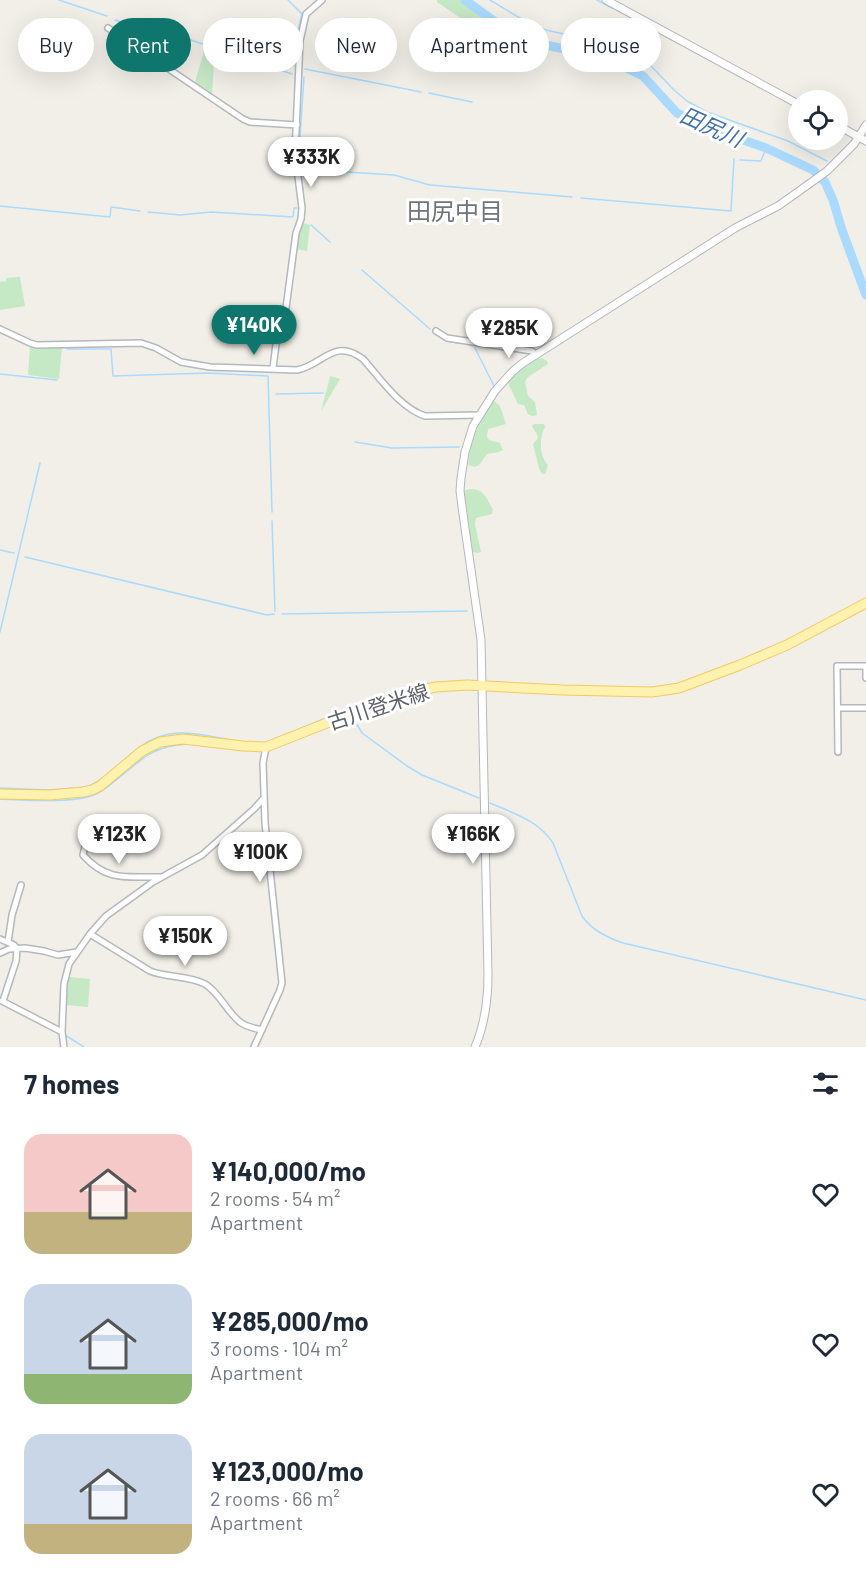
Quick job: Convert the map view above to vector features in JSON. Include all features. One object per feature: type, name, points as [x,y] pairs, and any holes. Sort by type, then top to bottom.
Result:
[{"type":"main road","name":"古川登米線","points":[[0,794],[50,795],[92,790],[108,780],[142,751],[170,740],[183,739],[266,747],[360,710],[421,690],[452,685],[651,692],[679,688],[787,645],[866,603]]},
{"type":"street","points":[[273,368],[279,320],[286,308],[295,239],[302,208],[295,153],[300,41],[306,15],[322,0]]},
{"type":"street","points":[[606,0],[788,99]]},
{"type":"street","points":[[173,72],[250,122],[297,125]]},
{"type":"street","points":[[475,1047],[485,1016],[488,993],[481,640],[460,491],[465,452],[473,426],[495,390],[513,371],[735,228],[778,206],[826,171],[854,144],[866,125]]},
{"type":"street","points":[[848,131],[866,141]]},
{"type":"street","points":[[0,329],[37,345],[141,343],[156,348],[181,362],[210,367],[297,370],[328,353],[340,350],[355,353],[363,358],[405,406],[418,414],[425,416],[480,415]]},
{"type":"street","points":[[436,331],[447,338],[532,351],[536,355]]},
{"type":"street","points":[[838,752],[837,666],[866,666],[866,678]]},
{"type":"street","points":[[838,708],[866,708]]},
{"type":"street","points":[[255,1047],[282,983],[265,824],[263,763],[266,747]]},
{"type":"street","points":[[64,1047],[62,1034],[64,984],[69,964],[90,934],[106,916],[153,882],[202,855],[264,798]]},
{"type":"street","points":[[88,834],[83,855],[92,866],[121,877],[162,877]]},
{"type":"street","points":[[8,942],[12,915],[21,885]]},
{"type":"street","points":[[90,934],[156,974],[205,984],[241,1023],[262,1030]]},
{"type":"street","points":[[0,939],[14,945],[17,949],[16,961],[2,1001],[62,1034]]},
{"type":"street","points":[[0,953],[9,949],[25,948],[58,955],[77,952]]},
{"type":"green space","points":[[437,0],[460,0],[485,18],[460,18]]},
{"type":"green space","points":[[203,55],[203,72],[214,72],[212,93],[195,82]]},
{"type":"green space","points":[[303,223],[310,225],[307,251],[296,249]]},
{"type":"green space","points":[[20,277],[25,306],[0,310],[0,282],[6,281],[6,278]]},
{"type":"green space","points":[[30,347],[62,347],[59,379],[28,375]]},
{"type":"green space","points":[[542,358],[548,364],[528,377],[525,382],[528,396],[535,402],[537,415],[532,416],[528,414],[524,405],[518,404],[508,383],[522,368]]},
{"type":"green space","points":[[330,377],[340,379],[321,411]]},
{"type":"green space","points":[[492,399],[500,406],[506,424],[488,429],[487,437],[489,440],[500,443],[503,450],[487,454],[475,467],[468,465],[471,442]]},
{"type":"green space","points":[[544,424],[545,427],[541,447],[548,465],[545,474],[542,474],[539,468],[533,444],[538,438],[532,425]]},
{"type":"green space","points":[[473,489],[483,494],[493,509],[492,514],[476,518],[475,524],[481,552],[477,553],[473,552],[470,547],[463,496],[464,490]]},
{"type":"green space","points":[[69,977],[90,979],[88,1007],[66,1005]]},
{"type":"waterway","points":[[59,0],[107,16]]},
{"type":"waterway","points":[[288,0],[302,14],[301,18]]},
{"type":"waterway","name":"田尻川","points":[[465,0],[498,24],[532,42],[606,58],[643,76],[677,113],[709,128],[766,148],[813,170],[825,182],[833,200],[866,295]]},
{"type":"waterway","points":[[490,0],[530,24],[599,42],[635,57],[651,66],[687,101],[707,112],[788,141],[827,161]]},
{"type":"waterway","points":[[597,0],[612,8]]},
{"type":"waterway","points":[[191,40],[292,74]]},
{"type":"waterway","points":[[305,69],[421,92]]},
{"type":"waterway","points":[[302,169],[299,152],[304,77]]},
{"type":"waterway","points":[[429,93],[472,102]]},
{"type":"waterway","points":[[740,160],[761,161],[766,148]]},
{"type":"waterway","points":[[581,198],[731,211],[734,159]]},
{"type":"waterway","points":[[300,169],[394,175],[430,185],[572,197]]},
{"type":"waterway","points":[[0,206],[110,217],[111,207],[140,211]]},
{"type":"waterway","points":[[148,212],[180,215],[211,212],[293,217],[294,208],[297,208]]},
{"type":"waterway","points":[[311,225],[330,242]]},
{"type":"waterway","points":[[362,270],[430,329]]},
{"type":"waterway","points":[[441,338],[451,342]]},
{"type":"waterway","points":[[456,343],[472,344]]},
{"type":"waterway","points":[[475,348],[494,386]]},
{"type":"waterway","points":[[67,349],[111,349],[113,376],[208,373],[268,376],[272,512]]},
{"type":"waterway","points":[[0,374],[57,380]]},
{"type":"waterway","points":[[276,394],[323,393]]},
{"type":"waterway","points":[[355,442],[392,448],[459,447]]},
{"type":"waterway","points":[[0,632],[40,463]]},
{"type":"waterway","points":[[272,521],[275,611]]},
{"type":"waterway","points":[[0,550],[14,553]]},
{"type":"waterway","points":[[25,557],[267,615],[274,614]]},
{"type":"waterway","points":[[282,614],[467,611]]},
{"type":"waterway","points":[[272,740],[331,716]]},
{"type":"waterway","points":[[352,716],[362,733],[407,766],[422,775],[479,798]]},
{"type":"waterway","points":[[140,747],[152,740],[174,733],[233,740]]},
{"type":"waterway","points":[[0,799],[50,801],[87,797],[104,790],[148,755],[175,745],[187,744]]},
{"type":"waterway","points":[[122,762],[134,752]]},
{"type":"waterway","points":[[79,788],[92,785],[102,779]]},
{"type":"waterway","points":[[0,788],[49,790],[74,788]]},
{"type":"waterway","points":[[490,803],[533,823],[547,835],[553,843],[582,916],[605,936],[623,943],[866,1000]]},
{"type":"waterway","points":[[65,1035],[84,1047]]},
{"type":"district","name":"田尻中目","points":[[455,210]]}]
